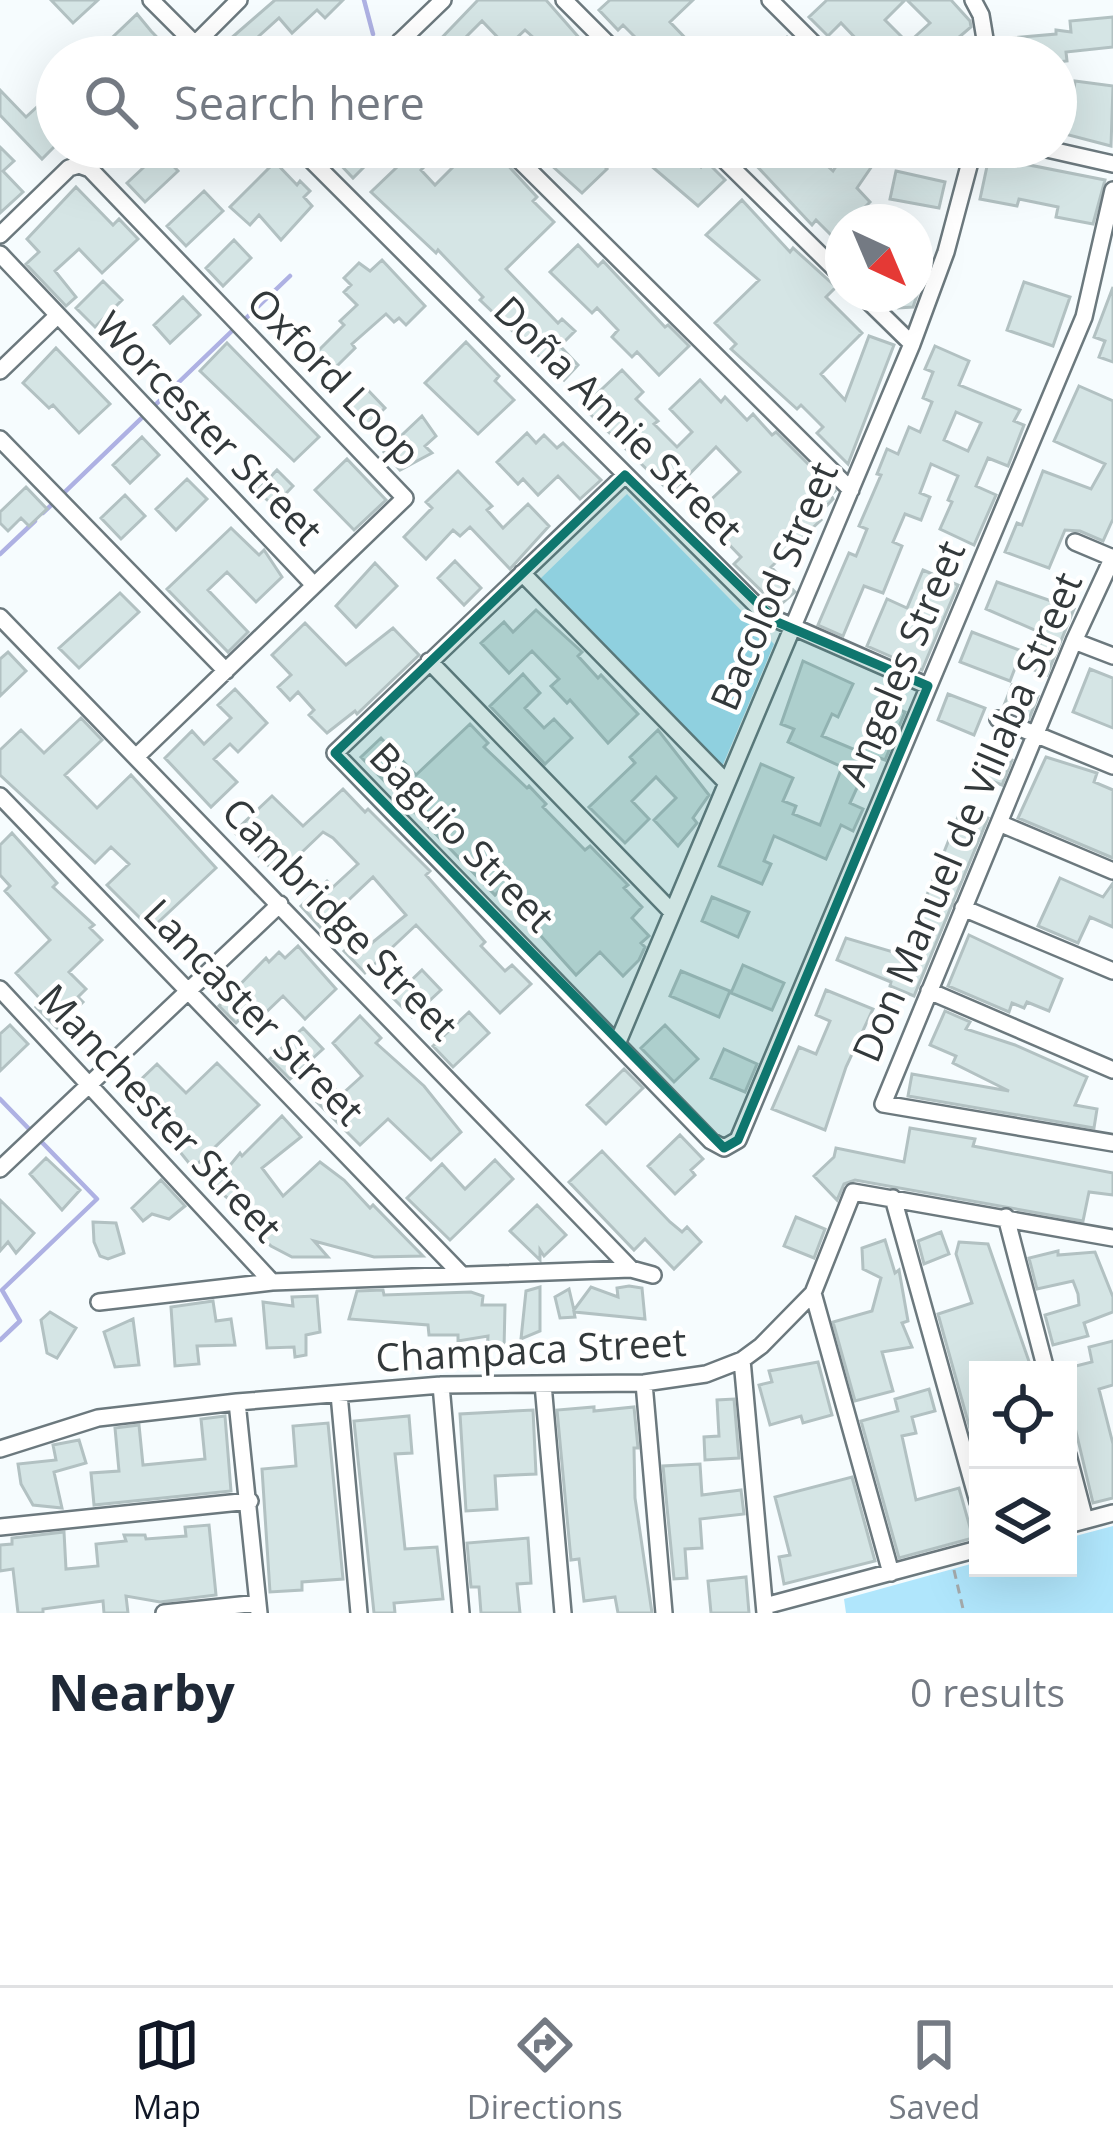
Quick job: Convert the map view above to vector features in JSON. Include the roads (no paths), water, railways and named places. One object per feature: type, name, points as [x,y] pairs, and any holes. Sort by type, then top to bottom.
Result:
[{"type":"street","points":[[151,0],[187,36]]},
{"type":"street","points":[[203,36],[239,0]]},
{"type":"street","points":[[405,36],[443,0]]},
{"type":"street","points":[[564,0],[600,36]]},
{"type":"street","points":[[770,0],[806,36]]},
{"type":"street","points":[[973,0],[984,36]]},
{"type":"street","points":[[1077,156],[1113,164]]},
{"type":"street","name":"Oxford Loop","points":[[0,235],[68,168]]},
{"type":"street","name":"Oxford Loop","points":[[87,168],[405,498],[136,757]]},
{"type":"street","name":"Doña Annie Street","points":[[319,168],[766,615],[928,686]]},
{"type":"street","points":[[527,168],[851,490]]},
{"type":"street","points":[[732,168],[825,259]]},
{"type":"street","name":"Bacolod Street","points":[[617,1044],[912,344],[946,252],[968,168]]},
{"type":"street","name":"Angeles Street","points":[[724,1148],[738,1140],[1084,317],[1113,190]]},
{"type":"street","points":[[0,254],[56,317],[0,371]]},
{"type":"street","points":[[879,312],[912,344]]},
{"type":"street","name":"Worcester Street","points":[[56,317],[314,585]]},
{"type":"street","points":[[0,439],[226,671]]},
{"type":"street","name":"Baguio Street","points":[[626,475],[335,753],[711,1142],[724,1148]]},
{"type":"street","points":[[1075,542],[1113,558]]},
{"type":"street","name":"Don Manuel de Villaba Street","points":[[1113,558],[1074,640],[884,1104],[1113,1143]]},
{"type":"street","points":[[522,573],[726,782]]},
{"type":"street","name":"Cambridge Street","points":[[0,616],[631,1268]]},
{"type":"street","points":[[1074,640],[1113,656]]},
{"type":"street","points":[[428,661],[672,912]]},
{"type":"street","points":[[998,719],[1113,766]]},
{"type":"street","name":"Lancaster Street","points":[[0,796],[460,1273]]},
{"type":"street","points":[[999,823],[1113,871]]},
{"type":"street","points":[[0,1169],[280,904]]},
{"type":"street","points":[[963,908],[1113,971]]},
{"type":"street","name":"Manchester Street","points":[[0,989],[272,1282]]},
{"type":"street","points":[[928,992],[1113,1070]]},
{"type":"street","name":"Champaca Street","points":[[0,1450],[98,1418],[237,1402],[441,1385],[644,1383],[706,1374],[742,1360],[812,1293],[854,1192],[1112,1240]]},
{"type":"street","points":[[893,1198],[969,1470]]},
{"type":"street","points":[[1006,1217],[1044,1361]]},
{"type":"street","name":"Cambridge Street","points":[[100,1302],[272,1282],[460,1273],[631,1268],[653,1276]]},
{"type":"street","points":[[812,1293],[891,1573]]},
{"type":"street","points":[[742,1360],[765,1610],[969,1551]]},
{"type":"street","points":[[644,1383],[664,1613]]},
{"type":"street","points":[[543,1384],[563,1613]]},
{"type":"street","points":[[441,1385],[461,1613]]},
{"type":"street","points":[[339,1394],[358,1613]]},
{"type":"street","points":[[164,1613],[259,1608],[237,1402]]},
{"type":"street","points":[[0,1526],[250,1501]]},
{"type":"street","points":[[1077,1523],[1113,1513]]},
{"type":"waterway","points":[[364,0],[373,34]]},
{"type":"waterway","points":[[242,322],[290,276]]},
{"type":"waterway","points":[[43,513],[234,329]]},
{"type":"waterway","points":[[0,554],[35,521]]},
{"type":"waterway","points":[[0,1099],[97,1199],[2,1290],[20,1321],[0,1340]]}]
